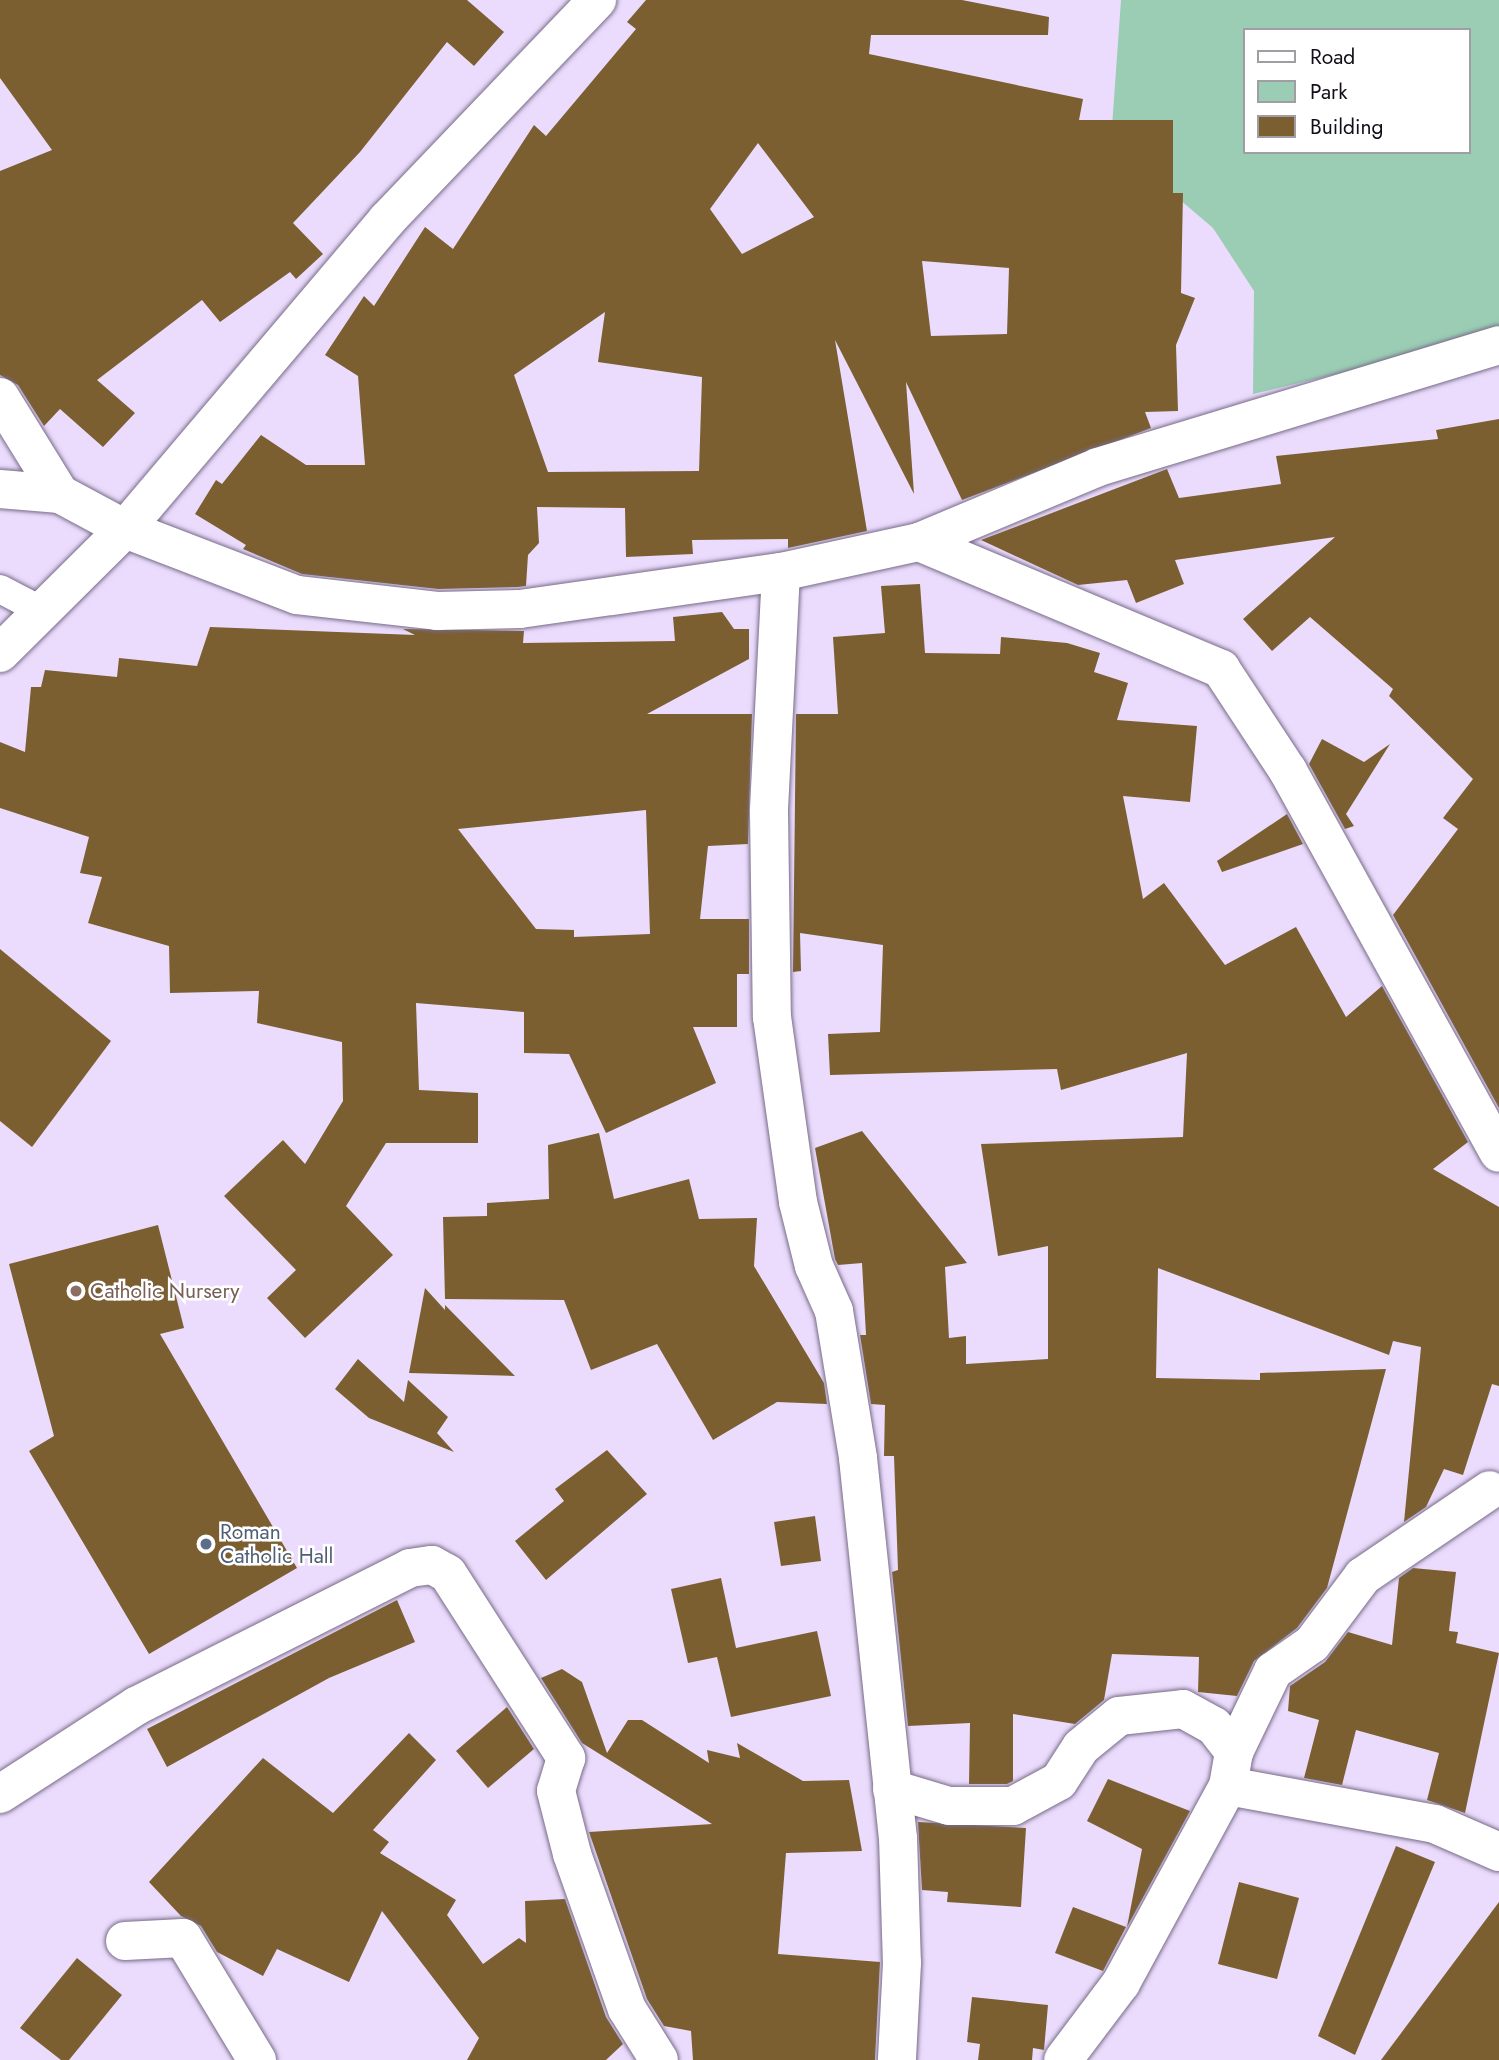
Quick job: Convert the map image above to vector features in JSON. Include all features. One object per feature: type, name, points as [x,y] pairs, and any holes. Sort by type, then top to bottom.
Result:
[{"type":"street","points":[[0,653],[125,528],[387,220],[597,0]]},
{"type":"street","points":[[0,489],[60,494],[125,528],[297,595],[437,611],[520,609],[781,572],[919,542],[1111,463],[1499,345]]},
{"type":"street","points":[[0,397],[60,494]]},
{"type":"street","points":[[919,542],[1221,669],[1288,771],[1499,1153]]},
{"type":"street","points":[[781,572],[769,812],[772,1017],[798,1202],[814,1266],[834,1311],[858,1458],[892,1789],[902,1963],[897,2060]]},
{"type":"street","points":[[1063,2060],[1121,1983],[1231,1769],[1273,1671],[1312,1644],[1363,1576],[1490,1490]]},
{"type":"street","points":[[0,1794],[136,1706],[410,1569],[432,1566],[448,1574],[566,1758],[555,1791],[572,1854],[627,2009],[659,2060]]},
{"type":"street","points":[[892,1789],[948,1806],[1013,1806],[1059,1781],[1081,1747],[1119,1716],[1183,1709],[1214,1726],[1231,1769]]},
{"type":"street","points":[[1231,1769],[1435,1824],[1499,1852]]},
{"type":"street","points":[[125,1941],[183,1938],[257,2060]]},
{"type":"lane","points":[[0,589],[42,611]]},
{"type":"green space","points":[[1121,0],[1499,0],[1499,335],[1253,394],[1254,291],[1213,228],[1111,141]]},
{"type":"building","points":[[0,0],[467,0],[504,32],[474,66],[447,42],[360,152],[293,223],[323,254],[296,279],[290,272],[220,322],[202,300],[97,380],[135,413],[103,447],[60,409],[44,426],[18,385],[0,375],[0,171],[52,150],[0,78]]},
{"type":"building","points":[[646,0],[962,0],[1049,17],[1048,35],[871,35],[869,54],[1083,99],[1079,120],[1173,120],[1173,193],[1183,193],[1181,293],[1195,298],[1176,345],[1178,411],[1145,412],[1151,428],[962,500],[906,382],[914,494],[835,340],[867,531],[788,548],[788,539],[692,540],[693,554],[626,557],[625,508],[537,507],[539,543],[528,555],[526,586],[438,589],[302,574],[243,549],[246,545],[195,514],[216,480],[222,484],[261,435],[306,465],[365,465],[358,376],[325,355],[364,296],[374,306],[425,227],[453,249],[534,125],[546,136],[636,29],[627,22]],"holes":[[[758,143],[814,217],[742,254],[710,209]],[[922,261],[1009,268],[1007,334],[931,336]],[[605,312],[598,362],[702,377],[699,471],[548,472],[514,375]]]},
{"type":"building","points":[[1499,419],[1499,1108],[1393,915],[1458,829],[1443,818],[1473,779],[1389,696],[1393,689],[1310,617],[1272,651],[1243,619],[1335,537],[1175,560],[1184,584],[1136,603],[1127,580],[1078,585],[981,540],[1167,469],[1179,498],[1281,484],[1276,456],[1438,439],[1436,430]]},
{"type":"building","points":[[920,584],[925,653],[1000,654],[1001,637],[1067,643],[1100,653],[1094,672],[1128,683],[1117,720],[1197,726],[1190,802],[1123,796],[1143,899],[1164,883],[1225,965],[1296,927],[1346,1017],[1382,986],[1468,1142],[1433,1169],[1499,1207],[1499,1386],[1492,1384],[1463,1475],[1444,1469],[1426,1507],[1404,1522],[1421,1347],[1393,1341],[1389,1355],[1158,1268],[1156,1378],[1260,1380],[1260,1373],[1386,1369],[1327,1588],[1297,1628],[1254,1661],[1237,1696],[1198,1692],[1199,1657],[1112,1654],[1104,1700],[1075,1724],[1013,1714],[1013,1781],[1007,1784],[969,1784],[970,1723],[908,1726],[892,1572],[898,1570],[894,1456],[884,1456],[885,1405],[871,1404],[860,1335],[866,1335],[862,1263],[838,1265],[835,1259],[815,1148],[862,1131],[967,1263],[945,1267],[949,1338],[966,1336],[966,1364],[1048,1359],[1048,1246],[998,1256],[981,1144],[1183,1137],[1187,1053],[1061,1090],[1057,1069],[830,1075],[828,1034],[880,1032],[883,945],[800,933],[801,971],[793,972],[796,714],[838,714],[833,637],[885,633],[881,586]]},
{"type":"building","points":[[722,612],[734,629],[749,629],[749,659],[647,714],[752,714],[748,844],[708,846],[700,919],[749,919],[749,974],[737,974],[737,1027],[693,1027],[716,1083],[606,1133],[569,1054],[524,1053],[524,1012],[416,1003],[419,1090],[478,1093],[478,1143],[386,1143],[346,1206],[393,1255],[305,1338],[267,1298],[296,1270],[224,1196],[283,1140],[305,1164],[343,1101],[342,1042],[257,1023],[259,991],[170,993],[169,946],[88,923],[102,877],[80,873],[89,837],[0,808],[0,742],[25,752],[31,687],[41,687],[45,670],[117,677],[119,658],[197,666],[210,627],[415,635],[403,629],[524,631],[523,643],[675,641],[673,617]],"holes":[[[646,810],[650,934],[574,937],[574,930],[536,929],[458,829]]]},
{"type":"building","points":[[1322,739],[1364,762],[1390,744],[1346,814],[1354,826],[1345,829],[1309,764]]},
{"type":"building","points":[[1287,814],[1303,844],[1222,872],[1217,861]]},
{"type":"building","points":[[0,949],[111,1041],[32,1147],[0,1121]]},
{"type":"building","points":[[599,1133],[614,1199],[689,1179],[699,1219],[757,1218],[754,1266],[824,1383],[827,1404],[777,1402],[713,1440],[657,1344],[591,1370],[564,1300],[445,1299],[443,1217],[487,1216],[487,1203],[549,1199],[548,1145]]},
{"type":"building","points":[[158,1225],[184,1328],[160,1334],[297,1568],[149,1654],[29,1451],[54,1436],[9,1264]]},
{"type":"building","points":[[425,1288],[445,1310],[445,1305],[515,1376],[409,1373]]},
{"type":"building","points":[[358,1359],[404,1402],[408,1380],[448,1417],[437,1433],[454,1452],[369,1418],[335,1389]]},
{"type":"building","points":[[607,1450],[647,1494],[546,1580],[515,1541],[564,1501],[555,1489]]},
{"type":"building","points":[[815,1516],[821,1561],[781,1566],[774,1522]]},
{"type":"building","points":[[1413,1568],[1456,1572],[1449,1631],[1458,1632],[1456,1643],[1499,1653],[1465,1813],[1427,1800],[1439,1753],[1356,1730],[1342,1785],[1304,1778],[1319,1720],[1288,1711],[1290,1686],[1325,1662],[1348,1632],[1392,1645],[1399,1578]]},
{"type":"building","points":[[721,1578],[736,1648],[817,1631],[831,1696],[731,1717],[717,1657],[688,1663],[671,1589]]},
{"type":"building","points":[[397,1600],[415,1642],[329,1678],[167,1767],[147,1729]]},
{"type":"building","points":[[562,1669],[582,1682],[607,1753],[628,1720],[642,1720],[709,1763],[707,1750],[740,1758],[737,1743],[803,1781],[849,1780],[862,1851],[786,1853],[778,1954],[880,1962],[875,2060],[693,2060],[691,2031],[664,2026],[647,1999],[589,1832],[712,1824],[582,1743],[541,1678]]},
{"type":"building","points":[[507,1707],[534,1749],[488,1788],[456,1751]]},
{"type":"building","points":[[409,1733],[436,1760],[373,1830],[389,1842],[380,1853],[456,1900],[447,1915],[483,1964],[519,1938],[526,1943],[525,1901],[565,1899],[606,2017],[623,2044],[606,2060],[467,2060],[479,2038],[382,1911],[349,1982],[277,1949],[263,1976],[217,1952],[201,1926],[181,1916],[149,1882],[263,1758],[333,1813]]},
{"type":"building","points":[[1108,1779],[1190,1811],[1127,1927],[1142,1849],[1087,1821]]},
{"type":"building","points":[[918,1822],[1026,1828],[1021,1907],[947,1902],[948,1892],[922,1890]]},
{"type":"building","points":[[1396,1846],[1435,1862],[1355,2055],[1318,2036]]},
{"type":"building","points":[[1239,1882],[1299,1898],[1277,1979],[1218,1964]]},
{"type":"building","points":[[1499,1902],[1499,2060],[1381,2060]]},
{"type":"building","points":[[1073,1907],[1126,1927],[1103,1971],[1055,1953]]},
{"type":"building","points":[[77,1958],[122,1995],[69,2060],[61,2060],[20,2028]]},
{"type":"building","points":[[972,1997],[1048,2005],[1044,2050],[1033,2048],[1032,2060],[978,2060],[980,2044],[967,2042]]},
{"type":"place","name":"Catholic Nursery","points":[[76,1291]]},
{"type":"place","name":"Roman Catholic Hall","points":[[206,1544]]}]
